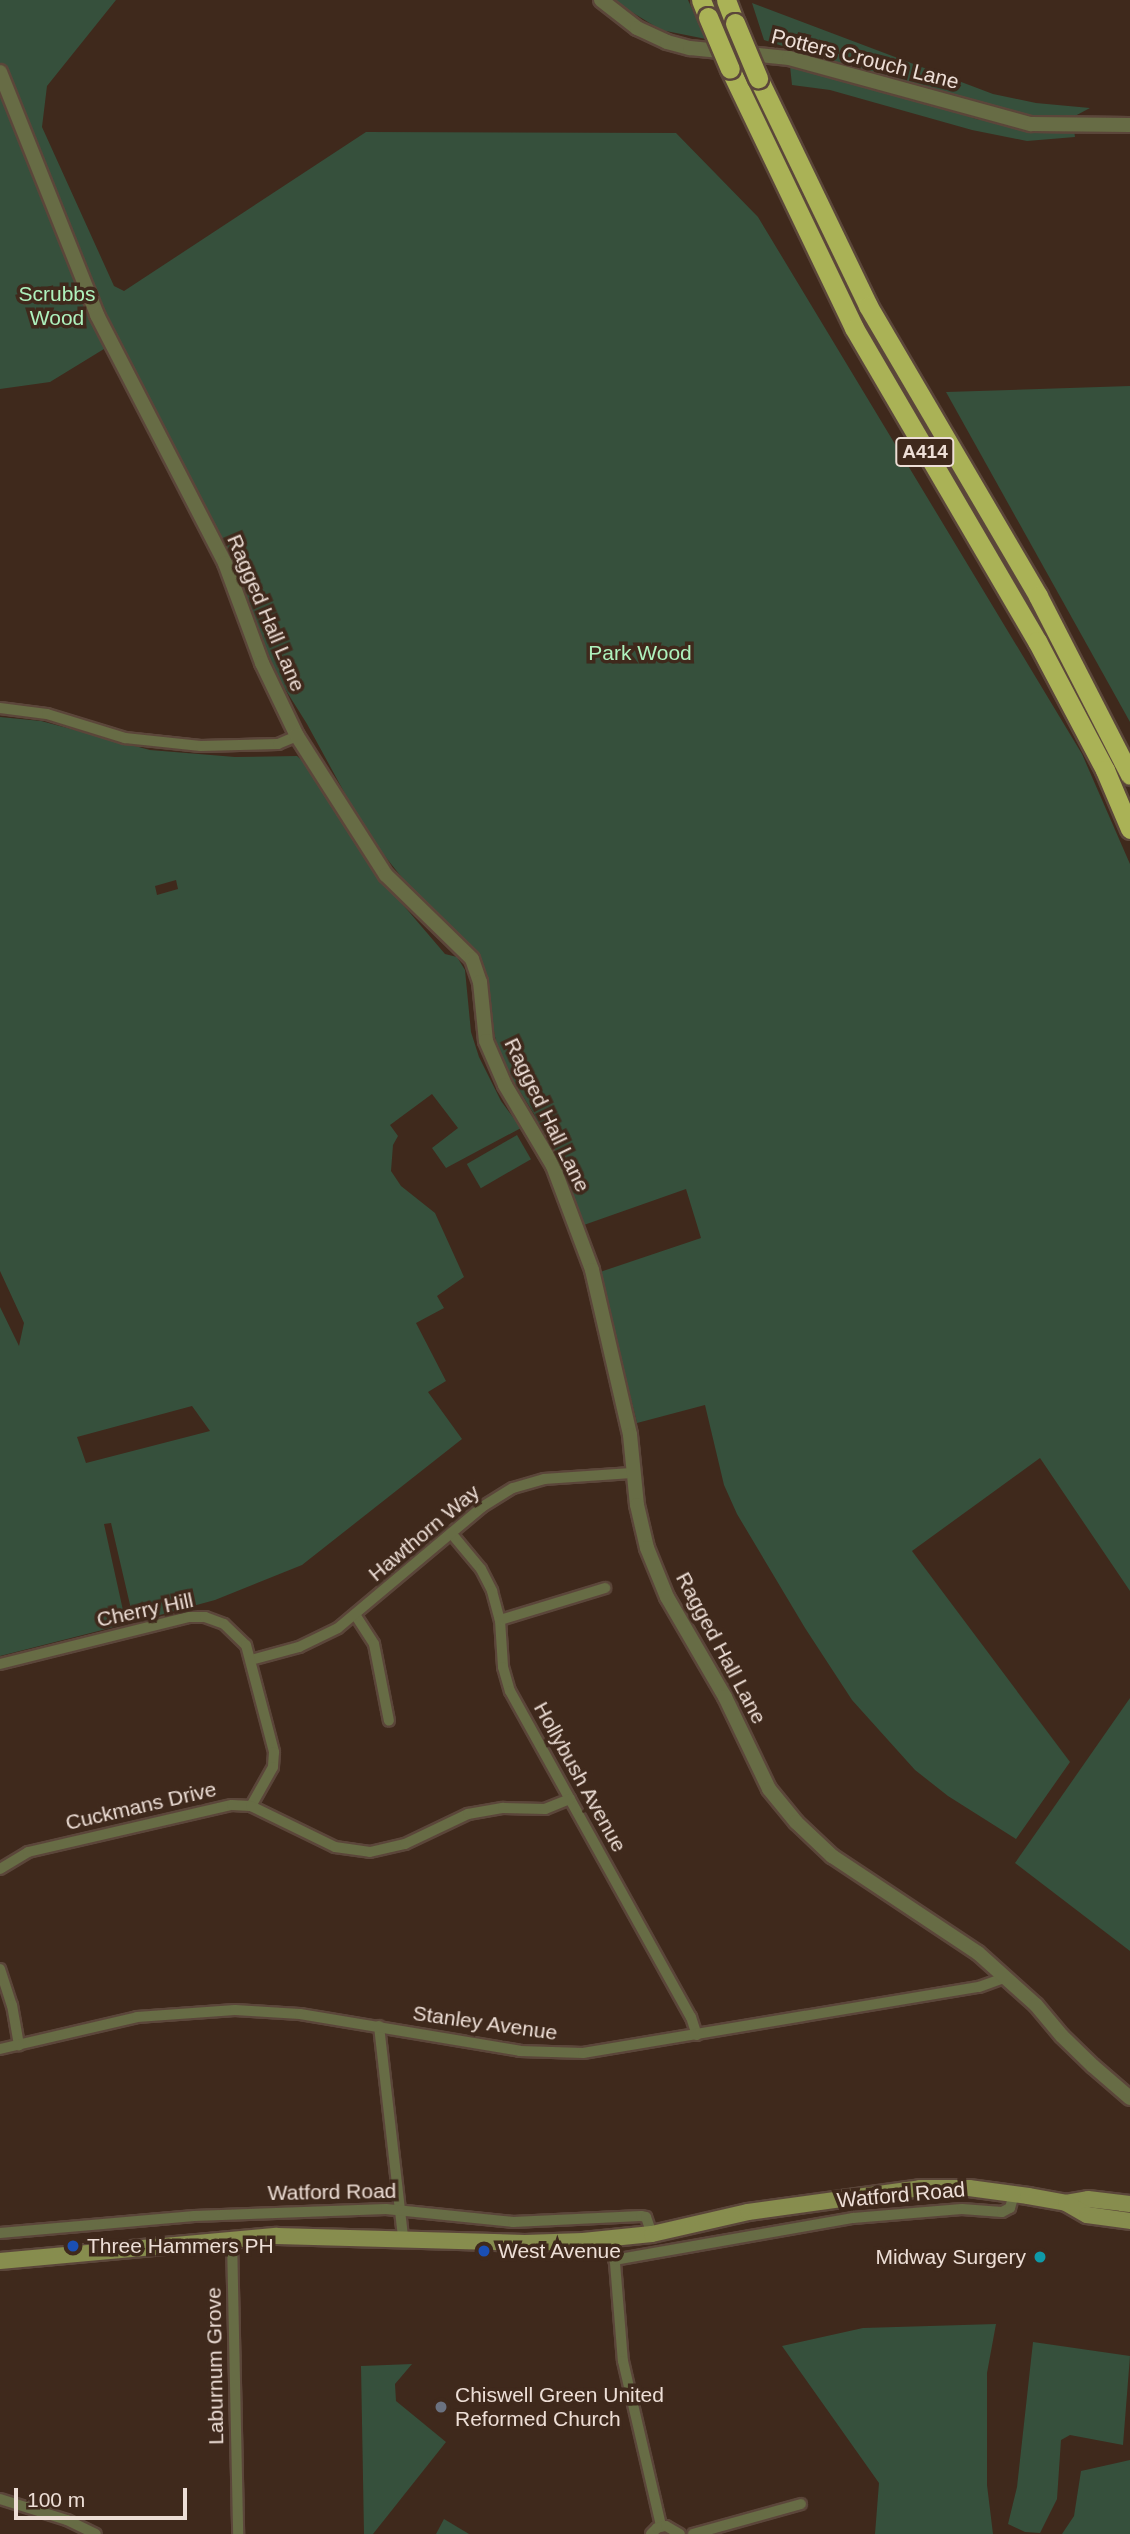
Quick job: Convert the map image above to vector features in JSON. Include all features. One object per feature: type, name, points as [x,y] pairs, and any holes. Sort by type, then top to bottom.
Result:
[{"type":"highway","name":"A414","points":[[726,0],[758,78],[868,306],[1038,596],[1130,775]]},
{"type":"highway","name":"A414","points":[[704,8],[730,69],[854,328],[1037,641],[1105,770],[1130,829]]},
{"type":"main road","name":"Watford Road","points":[[0,2261],[232,2239],[403,2238],[525,2243],[613,2238],[652,2234],[748,2211],[920,2189],[969,2188],[1014,2194],[1066,2203],[1087,2215],[1130,2221]]},
{"type":"main road","name":"Watford Road","points":[[1066,2203],[1088,2199],[1130,2204]]},
{"type":"street","name":"Potters Crouch Lane","points":[[601,0],[638,27],[667,42],[691,48],[789,58],[1031,124],[1130,125]]},
{"type":"street","name":"Ragged Hall Lane","points":[[0,72],[97,315],[225,563],[262,663],[297,736],[386,875],[472,959],[480,982],[486,1041],[505,1085],[553,1166],[592,1270],[630,1435],[641,1527],[667,1597],[725,1697],[758,1768],[781,1804],[832,1856],[852,1872],[978,1953],[1036,2005],[1062,2036],[1130,2098]]},
{"type":"street","points":[[0,708],[47,714],[125,738],[201,746],[278,744],[297,736]]},
{"type":"street","name":"Hawthorn Way","points":[[251,1660],[318,1640],[356,1616],[498,1496],[528,1483],[634,1473]]},
{"type":"street","name":"Hollybush Avenue","points":[[452,1533],[481,1569],[492,1591],[500,1620],[503,1667],[510,1691],[691,2017],[696,2035]]},
{"type":"street","points":[[500,1620],[605,1588]]},
{"type":"street","name":"Cherry Hill","points":[[0,1664],[197,1616],[215,1620],[233,1630],[246,1645],[251,1660],[274,1760],[251,1806]]},
{"type":"street","points":[[356,1616],[374,1644],[389,1721]]},
{"type":"street","points":[[251,1806],[335,1847],[370,1852],[405,1844],[468,1814],[503,1808],[545,1809],[570,1800]]},
{"type":"street","name":"Cuckmans Drive","points":[[0,1869],[28,1852],[219,1807],[251,1806]]},
{"type":"street","points":[[0,1969],[12,2005],[19,2045]]},
{"type":"street","name":"Stanley Avenue","points":[[0,2049],[137,2017],[183,2011],[235,2010],[299,2014],[551,2054],[583,2053],[979,1987],[1006,1978]]},
{"type":"street","points":[[379,2026],[403,2238]]},
{"type":"street","name":"Watford Road","points":[[614,2260],[890,2214],[961,2208],[1002,2212],[1010,2208],[1014,2194]]},
{"type":"street","name":"Watford Road","points":[[0,2233],[194,2216],[386,2208],[513,2222],[641,2216],[646,2217],[652,2234]]},
{"type":"street","points":[[613,2238],[626,2379],[662,2526]]},
{"type":"street","name":"Laburnum Grove","points":[[232,2239],[238,2534]]},
{"type":"street","points":[[0,2499],[67,2520],[96,2534]]},
{"type":"street","points":[[693,2534],[801,2504]]},
{"type":"street","points":[[651,2534],[662,2526],[671,2527],[680,2534]]},
{"type":"green space","points":[[0,0],[116,0],[47,86],[42,127],[114,286],[124,291],[366,132],[676,133],[758,217],[1082,754],[1130,864],[1130,1591],[1040,1458],[912,1551],[1070,1762],[1016,1839],[948,1796],[915,1770],[852,1700],[805,1628],[737,1514],[724,1485],[705,1405],[637,1423],[600,1272],[701,1238],[686,1189],[581,1226],[534,1114],[499,1058],[481,961],[451,929],[436,920],[367,834],[307,724],[265,657],[117,341],[50,382],[0,389]]},
{"type":"green space","points":[[612,0],[688,0],[706,39],[661,30]]},
{"type":"green space","points":[[752,3],[993,94],[1036,103],[1090,108],[1073,117],[1031,116],[804,53],[764,40]]},
{"type":"green space","points":[[790,66],[896,92],[976,119],[1029,128],[1074,130],[1075,137],[1027,141],[972,130],[830,90],[792,85]]},
{"type":"green space","points":[[1130,386],[1130,722],[946,392]]},
{"type":"green space","points":[[0,717],[41,721],[150,750],[235,757],[297,756],[315,772],[381,879],[445,954],[457,957],[465,970],[471,1032],[479,1057],[501,1101],[521,1128],[446,1168],[432,1148],[458,1128],[432,1094],[390,1125],[398,1136],[393,1145],[391,1171],[401,1186],[435,1213],[464,1277],[437,1296],[444,1308],[416,1323],[446,1381],[428,1392],[462,1439],[302,1565],[215,1600],[134,1622],[111,1523],[104,1524],[126,1624],[0,1656],[0,1307],[19,1346],[24,1323],[0,1271]],"holes":[[[176,880],[178,889],[157,895],[155,886]],[[192,1406],[210,1431],[86,1463],[77,1437]]]},
{"type":"green space","points":[[517,1135],[531,1159],[481,1188],[467,1164]]},
{"type":"green space","points":[[1130,1698],[1130,1951],[1015,1863]]},
{"type":"green space","points":[[996,2324],[987,2373],[987,2485],[993,2534],[875,2534],[879,2483],[782,2346],[863,2328]]},
{"type":"green space","points":[[1033,2342],[1130,2356],[1123,2445],[1070,2435],[1061,2440],[1057,2499],[1040,2533],[1025,2532],[1008,2524],[1017,2487]]},
{"type":"green space","points":[[412,2364],[395,2384],[396,2401],[446,2442],[373,2534],[364,2534],[361,2366]]},
{"type":"green space","points":[[1130,2460],[1130,2534],[1062,2534],[1074,2516],[1081,2471]]},
{"type":"green space","points":[[444,2519],[469,2534],[436,2534]]},
{"type":"place","name":"Three Hammers PH","points":[[73,2246]]},
{"type":"place","name":"West Avenue","points":[[484,2251]]},
{"type":"place","name":"Midway Surgery","points":[[1040,2257]]},
{"type":"place","name":"Chiswell Green United Reformed Church","points":[[441,2407]]},
{"type":"park label","name":"Scrubbs Wood","points":[[57,306]]},
{"type":"park label","name":"Park Wood","points":[[640,653]]}]
